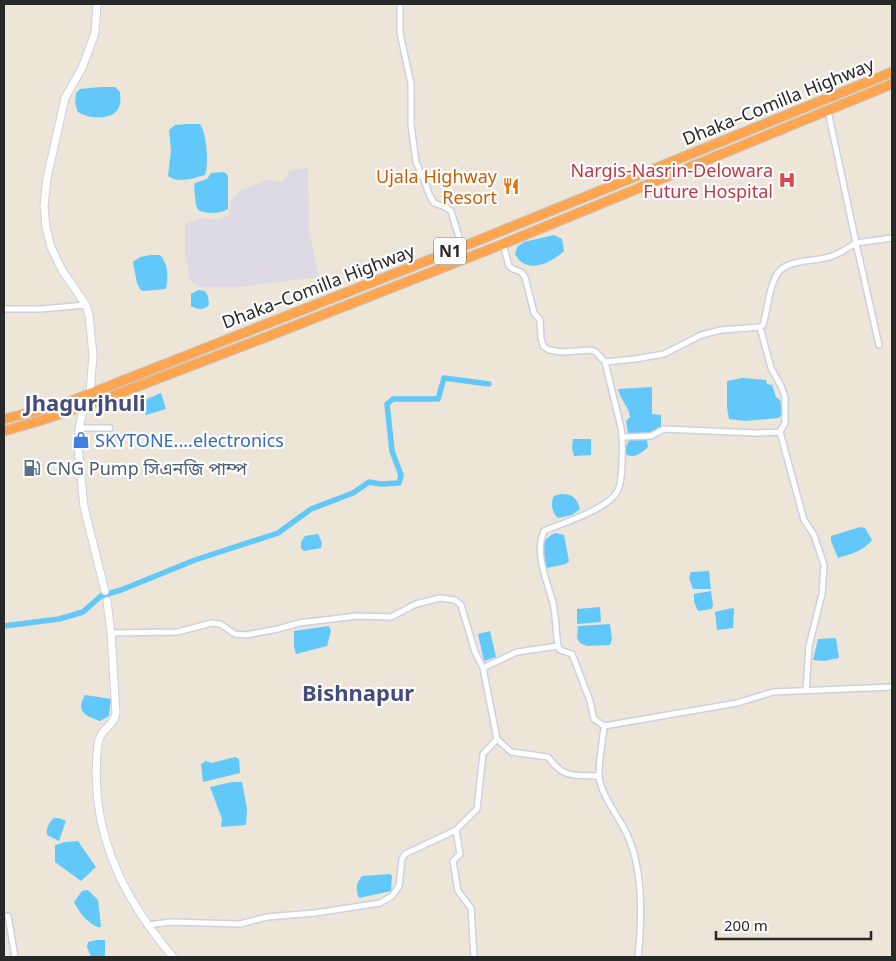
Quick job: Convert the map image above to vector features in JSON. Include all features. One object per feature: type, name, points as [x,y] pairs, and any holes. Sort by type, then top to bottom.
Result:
[{"type":"highway","name":"Dhaka–Comilla Highway","points":[[4,419],[61,405],[462,247],[892,72]]},
{"type":"highway","name":"N1","points":[[4,431],[84,406],[258,340],[502,244],[892,84]]},
{"type":"main road","points":[[97,4],[95,33],[82,68],[65,98],[47,178],[44,206],[46,227],[51,247],[62,270],[86,305],[89,315],[93,355],[90,393],[84,406],[79,428],[78,446],[83,498],[105,591]]},
{"type":"main road","points":[[107,601],[111,633],[116,718],[100,735],[98,743],[97,772],[100,817],[110,854],[116,868],[146,925],[173,957]]},
{"type":"street","points":[[400,4],[400,33],[411,84],[411,125],[416,162],[428,194],[434,203],[445,206],[451,211],[462,247]]},
{"type":"street","points":[[828,111],[879,345]]},
{"type":"street","points":[[605,362],[664,354],[701,335],[721,330],[760,327],[763,325],[772,284],[776,274],[783,268],[800,261],[816,261],[833,256],[856,243],[892,238]]},
{"type":"street","points":[[502,244],[509,266],[521,272],[525,277],[534,313],[540,320],[541,338],[544,346],[549,350],[562,352],[591,350],[596,352],[605,362],[622,437],[622,465],[618,490],[609,501],[573,521],[544,531],[541,537],[542,570],[553,604],[558,646],[560,650],[572,654],[590,701],[594,719],[604,726],[737,703],[773,692],[892,687]]},
{"type":"street","points":[[4,308],[42,309],[86,305]]},
{"type":"street","points":[[760,327],[771,368],[785,397],[785,422],[780,432],[804,520],[814,535],[824,565],[822,594],[809,646],[806,691]]},
{"type":"street","points":[[79,428],[110,428]]},
{"type":"street","points":[[622,437],[651,436],[664,429],[756,433],[780,432]]},
{"type":"street","points":[[111,633],[177,632],[212,623],[220,624],[235,634],[246,635],[278,630],[299,623],[357,616],[391,617],[416,604],[440,598],[455,600],[461,605],[475,652],[483,668],[497,739],[511,752],[548,757],[559,770],[568,774],[599,776]]},
{"type":"street","points":[[483,668],[517,652],[558,646]]},
{"type":"street","points":[[604,726],[599,776],[610,803],[629,838],[636,865],[640,902],[638,957]]},
{"type":"street","points":[[146,925],[171,922],[240,924],[267,917],[315,913],[380,904],[392,896],[399,886],[402,858],[405,854],[456,830],[477,809],[483,754],[497,739]]},
{"type":"street","points":[[456,830],[460,854],[453,861],[458,892],[471,908],[474,957]]},
{"type":"street","points":[[8,916],[15,957]]},
{"type":"shaded area","points":[[308,168],[309,231],[319,277],[237,287],[197,287],[190,280],[185,253],[185,224],[200,218],[218,220],[228,216],[231,201],[239,191],[268,180],[283,182],[290,170]]},
{"type":"water","points":[[115,87],[120,92],[120,103],[117,110],[113,114],[102,117],[89,116],[78,112],[75,103],[76,93],[80,89]]},
{"type":"water","points":[[200,124],[207,149],[206,170],[205,175],[186,180],[176,180],[168,176],[171,150],[169,130],[175,125]]},
{"type":"water","points":[[223,172],[228,177],[228,209],[213,213],[198,210],[195,183],[207,179],[211,173]]},
{"type":"water","points":[[554,235],[562,239],[564,251],[552,260],[532,266],[525,264],[515,254],[517,247],[524,242]]},
{"type":"water","points":[[160,255],[165,263],[167,275],[166,289],[143,291],[137,283],[133,262],[140,257]]},
{"type":"water","points":[[198,290],[205,291],[208,296],[209,305],[203,309],[191,306],[191,294]]},
{"type":"water","points":[[742,378],[766,380],[767,384],[772,385],[776,397],[780,400],[782,414],[779,418],[745,421],[729,419],[727,381]]},
{"type":"water","points":[[652,387],[652,414],[661,415],[661,428],[644,434],[628,434],[626,421],[630,417],[618,389]]},
{"type":"water","points":[[161,393],[166,409],[146,415],[138,403]]},
{"type":"water","points":[[573,439],[591,439],[591,455],[574,456],[572,448]]},
{"type":"water","points":[[630,439],[647,440],[648,447],[636,455],[627,455],[624,450]]},
{"type":"water","points":[[561,494],[574,497],[580,509],[572,515],[558,518],[553,511],[552,502],[554,496]]},
{"type":"water","points":[[860,527],[865,528],[872,540],[861,549],[838,558],[831,541],[831,536]]},
{"type":"water","points":[[556,533],[564,535],[569,561],[566,564],[547,568],[543,552],[544,543],[546,539]]},
{"type":"water","points":[[318,534],[322,543],[321,548],[304,551],[301,548],[301,542],[305,536]]},
{"type":"water","points":[[709,571],[711,589],[693,589],[689,578],[691,572]]},
{"type":"water","points":[[711,591],[713,606],[711,609],[698,611],[694,602],[694,594]]},
{"type":"water","points":[[600,607],[601,622],[577,624],[577,609]]},
{"type":"water","points":[[734,609],[733,628],[717,630],[715,612]]},
{"type":"water","points":[[610,624],[612,639],[610,645],[587,646],[580,643],[577,638],[578,626]]},
{"type":"water","points":[[329,626],[331,631],[327,646],[296,654],[294,631]]},
{"type":"water","points":[[490,631],[496,657],[484,661],[478,634]]},
{"type":"water","points":[[836,638],[839,658],[824,661],[813,660],[818,639]]},
{"type":"water","points":[[85,695],[111,699],[109,716],[100,721],[86,715],[81,706]]},
{"type":"water","points":[[235,757],[239,759],[240,773],[203,782],[201,764],[206,761],[212,763]]},
{"type":"water","points":[[232,782],[242,782],[247,809],[246,825],[221,827],[222,819],[210,787]]},
{"type":"water","points":[[54,818],[66,821],[59,841],[47,835],[48,826]]},
{"type":"water","points":[[78,841],[96,867],[81,881],[55,862],[55,845]]},
{"type":"water","points":[[390,874],[392,876],[391,891],[359,898],[357,886],[362,876]]},
{"type":"water","points":[[88,890],[98,900],[101,927],[87,920],[74,902],[82,891]]},
{"type":"water","points":[[105,940],[105,957],[91,957],[87,947],[88,942]]},
{"type":"waterway","points":[[4,626],[59,619],[83,612],[101,596],[121,590],[195,560],[278,533],[311,509],[353,493],[369,482],[381,484],[399,483],[401,475],[392,451],[387,404],[393,399],[438,399],[444,378],[489,384]]},
{"type":"place","name":"Nargis-Nasrin-Delowara Future Hospital","points":[[787,180]]},
{"type":"place","name":"Ujala Highway Resort","points":[[511,186]]},
{"type":"place","name":"SKYTONE....electronics","points":[[81,440]]},
{"type":"place","name":"CNG Pump সিএনজি পাম্প","points":[[32,468]]},
{"type":"district","name":"Jhagurjhuli","points":[[85,402]]},
{"type":"district","name":"Bishnapur","points":[[358,692]]}]
